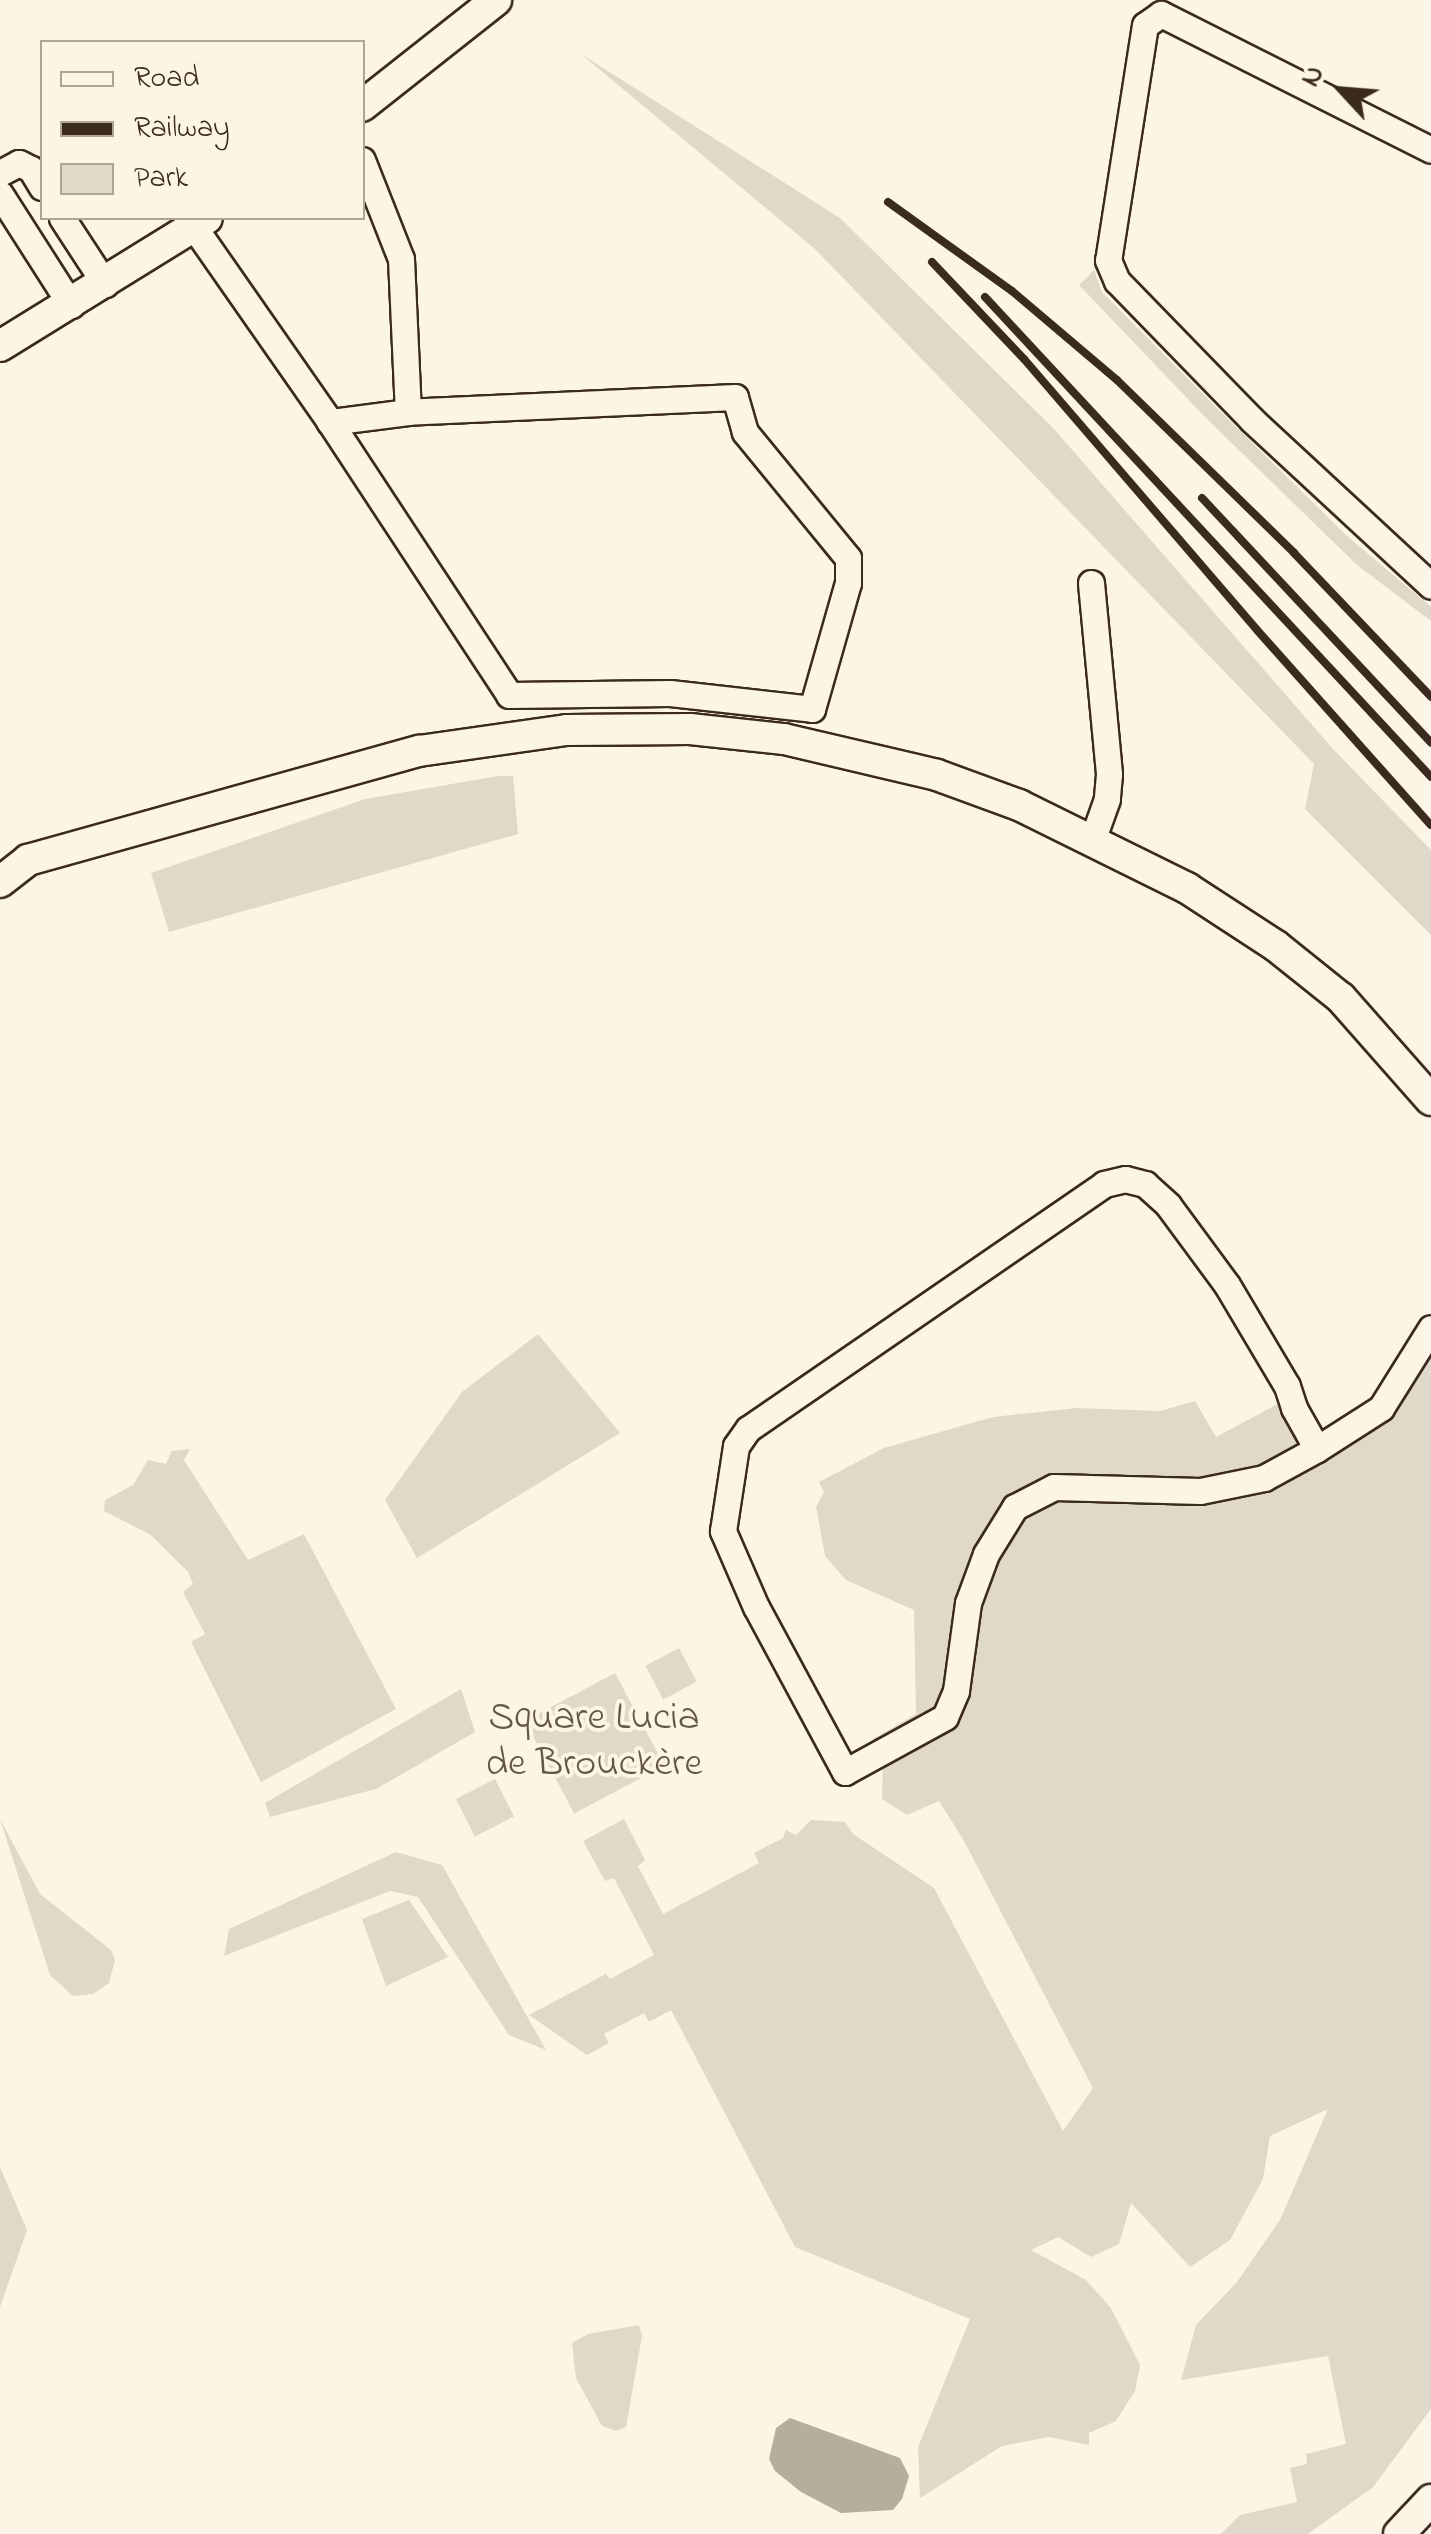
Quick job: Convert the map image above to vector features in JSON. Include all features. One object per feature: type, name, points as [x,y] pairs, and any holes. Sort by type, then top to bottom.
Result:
[{"type":"main road","points":[[365,104],[489,3]]},
{"type":"main road","points":[[0,346],[71,306],[200,222]]},
{"type":"main road","points":[[0,882],[14,858],[419,750],[504,736],[617,729],[690,729],[784,739],[870,756],[1019,805],[1093,838],[1187,888],[1276,946],[1341,998],[1431,1100]]},
{"type":"main road","points":[[1396,1056],[1431,1069]]},
{"type":"main road","points":[[1399,2534],[1431,2500]]},
{"type":"street","points":[[1431,150],[1158,7],[1144,24],[1108,260],[1117,281],[1252,420],[1431,586]]},
{"type":"street","points":[[2,165],[20,163],[31,169],[40,184]]},
{"type":"street","points":[[365,167],[402,258],[408,412]]},
{"type":"street","points":[[0,194],[71,306]]},
{"type":"street","points":[[63,220],[105,284]]},
{"type":"street","points":[[200,222],[330,422],[509,695],[670,693],[812,708],[848,583],[848,558],[745,432],[735,397],[408,412],[330,422]]},
{"type":"street","points":[[1092,583],[1109,774],[1107,799],[1093,838]]},
{"type":"street","points":[[1318,1449],[1294,1408],[1287,1386],[1227,1286],[1168,1205],[1145,1184],[1125,1179],[1104,1184],[748,1429],[736,1446],[723,1531],[756,1606],[845,1772],[945,1718],[956,1691],[968,1602],[986,1554],[1015,1507],[1054,1486],[1200,1491],[1264,1478],[1318,1449],[1381,1408],[1431,1328]]},
{"type":"green space","points":[[581,54],[840,218],[1054,429],[1333,749],[1431,850],[1431,935],[1305,809],[1314,764],[815,249]]},
{"type":"green space","points":[[1094,270],[1102,292],[1227,418],[1346,535],[1431,607],[1431,621],[1357,565],[1207,419],[1079,285]]},
{"type":"green space","points":[[513,776],[518,834],[169,932],[151,873],[365,799]]},
{"type":"green space","points":[[538,1334],[620,1433],[417,1558],[385,1500],[462,1392]]},
{"type":"green space","points":[[1431,1345],[1431,2409],[1373,2487],[1308,2534],[1221,2534],[1240,2515],[1297,2502],[1290,2468],[1307,2464],[1306,2454],[1346,2444],[1328,2356],[1181,2380],[1196,2325],[1237,2282],[1280,2220],[1328,2109],[1270,2136],[1263,2179],[1230,2240],[1190,2267],[1131,2203],[1119,2244],[1091,2257],[1058,2237],[1031,2250],[1086,2280],[1111,2308],[1140,2365],[1135,2391],[1116,2421],[1089,2433],[1089,2445],[1049,2437],[1002,2446],[920,2498],[918,2447],[970,2319],[795,2247],[671,2010],[649,2022],[644,2013],[604,2034],[609,2043],[587,2055],[529,2015],[606,1974],[610,1979],[654,1955],[614,1878],[605,1881],[583,1841],[624,1819],[645,1860],[638,1866],[663,1914],[759,1863],[754,1853],[783,1838],[786,1830],[796,1835],[811,1820],[845,1822],[853,1834],[934,1888],[1063,2131],[1093,2088],[964,1841],[939,1801],[907,1815],[882,1799],[883,1762],[873,1739],[916,1714],[914,1610],[846,1580],[825,1556],[816,1507],[824,1492],[819,1482],[884,1448],[993,1417],[1077,1408],[1160,1411],[1195,1401],[1216,1437],[1283,1401],[1304,1468]]},
{"type":"green space","points":[[190,1449],[184,1460],[248,1560],[304,1534],[396,1709],[261,1782],[191,1642],[205,1634],[183,1592],[193,1584],[188,1572],[151,1535],[104,1511],[105,1500],[133,1485],[148,1460],[166,1464],[172,1451]]},
{"type":"green space","points":[[679,1648],[697,1682],[663,1699],[645,1666]]},
{"type":"green space","name":"Square Lucia de Brouckère","points":[[615,1673],[664,1766],[574,1814],[525,1721]]},
{"type":"green space","points":[[461,1689],[475,1732],[376,1789],[270,1817],[265,1803]]},
{"type":"green space","points":[[495,1779],[514,1816],[475,1836],[456,1799]]},
{"type":"green space","points":[[0,1819],[40,1894],[111,1950],[115,1960],[109,1983],[93,1994],[73,1996],[50,1975]]},
{"type":"green space","points":[[396,1852],[442,1865],[546,2050],[509,2035],[418,1897],[390,1891],[224,1956],[229,1929]]},
{"type":"green space","points":[[409,1900],[448,1957],[386,1986],[362,1919]]},
{"type":"green space","points":[[0,2167],[27,2230],[0,2307]]},
{"type":"green space","points":[[639,2325],[642,2336],[626,2427],[616,2431],[602,2426],[576,2378],[572,2343],[588,2334]]},
{"type":"shaded area","points":[[790,2418],[900,2458],[909,2476],[902,2499],[893,2510],[841,2513],[801,2492],[775,2471],[769,2459],[776,2428]]},
{"type":"railway","points":[[888,202],[1012,291],[1117,380],[1294,553],[1431,697]]},
{"type":"railway","points":[[932,262],[1024,359],[1431,825]]},
{"type":"railway","points":[[985,297],[1431,777]]},
{"type":"railway","points":[[1202,498],[1431,743]]}]
